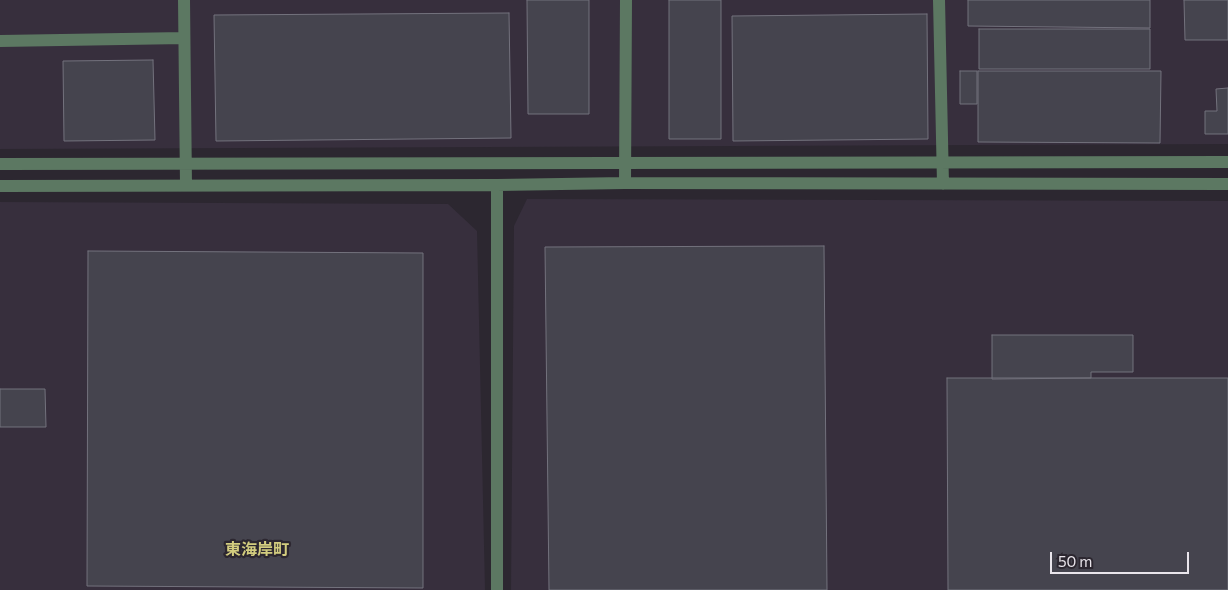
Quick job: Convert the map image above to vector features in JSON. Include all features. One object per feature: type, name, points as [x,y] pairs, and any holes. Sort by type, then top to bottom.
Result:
[{"type":"street","points":[[184,0],[186,185]]},
{"type":"street","points":[[625,183],[626,0]]},
{"type":"street","points":[[939,0],[943,184]]},
{"type":"street","points":[[0,41],[184,38]]},
{"type":"street","points":[[0,164],[1228,162]]},
{"type":"street","points":[[0,186],[625,183],[1228,184]]},
{"type":"street","points":[[497,185],[497,590]]},
{"type":"shaded area","points":[[0,0],[1228,0],[1228,144],[0,149]]},
{"type":"shaded area","points":[[527,199],[1228,201],[1228,590],[511,590],[514,226]]},
{"type":"shaded area","points":[[0,202],[448,204],[477,231],[485,590],[0,590]]},
{"type":"building","points":[[527,0],[589,0],[589,114],[528,114]]},
{"type":"building","points":[[669,0],[721,0],[721,139],[669,139]]},
{"type":"building","points":[[968,0],[1150,0],[1150,28],[968,26]]},
{"type":"building","points":[[1184,0],[1228,0],[1228,40],[1185,40]]},
{"type":"building","points":[[509,13],[511,138],[216,141],[214,15]]},
{"type":"building","points":[[927,14],[928,139],[733,141],[732,16]]},
{"type":"building","points":[[979,29],[1150,29],[1150,69],[979,69]]},
{"type":"building","points":[[153,60],[155,140],[64,141],[63,61]]},
{"type":"building","points":[[960,71],[977,71],[977,104],[960,104]]},
{"type":"building","points":[[978,71],[1161,71],[1160,143],[978,142]]},
{"type":"building","points":[[1228,88],[1228,134],[1205,134],[1205,111],[1217,111],[1216,89]]},
{"type":"building","points":[[824,246],[827,590],[549,590],[545,247]]},
{"type":"building","points":[[88,251],[423,253],[423,588],[87,586]]},
{"type":"building","points":[[992,335],[1133,335],[1133,372],[1091,372],[1091,378],[992,379]]},
{"type":"building","points":[[947,378],[1228,378],[1228,590],[948,590]]},
{"type":"building","points":[[0,389],[45,389],[46,427],[0,427]]},
{"type":"district","name":"東海岸町","points":[[257,550]]}]
